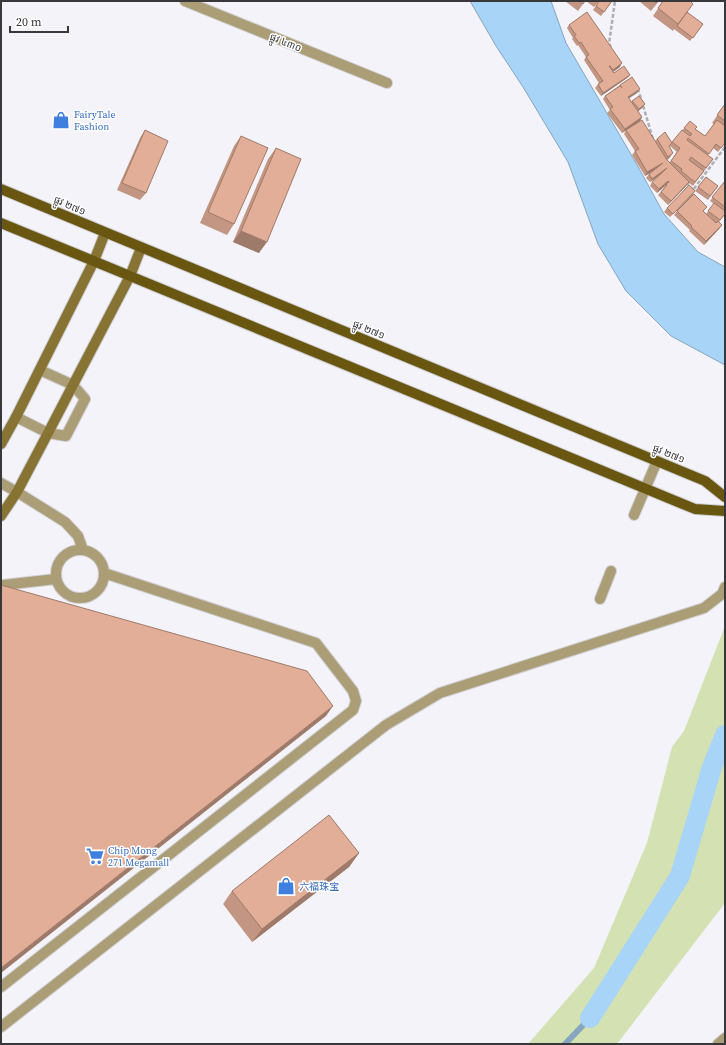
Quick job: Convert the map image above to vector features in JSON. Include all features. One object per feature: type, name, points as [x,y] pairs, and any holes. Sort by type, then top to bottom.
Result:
[{"type":"main road","name":"ផ្លូវ ២៧១","points":[[1,189],[705,481],[725,497]]},
{"type":"main road","points":[[1,223],[695,509],[725,511]]},
{"type":"street","name":"ផ្លូវ ៤៣០","points":[[185,1],[387,83]]},
{"type":"street","points":[[1,444],[40,370],[94,261],[105,233]]},
{"type":"street","points":[[1,516],[17,492],[48,433],[130,276],[141,248]]},
{"type":"street","points":[[16,417],[48,433],[66,436],[85,399],[72,385],[40,370]]},
{"type":"street","points":[[634,515],[656,461]]},
{"type":"street","points":[[1,483],[65,522],[78,536],[83,550]]},
{"type":"street","points":[[75,550],[91,552],[98,557],[103,564],[104,573],[104,581],[100,588],[87,598],[71,597],[59,586],[56,579],[58,564],[68,553],[75,550]]},
{"type":"street","points":[[600,599],[611,571]]},
{"type":"street","points":[[1,987],[353,710],[356,700],[353,691],[316,643],[104,573]]},
{"type":"street","points":[[1,586],[56,579]]},
{"type":"street","points":[[1,1027],[386,725],[440,693],[704,608],[722,594],[725,587]]},
{"type":"street","points":[[718,1044],[725,1038]]},
{"type":"path","points":[[613,50],[609,44],[615,1]]},
{"type":"path","points":[[635,86],[639,92],[654,143]]},
{"type":"path","points":[[683,180],[693,190],[725,147]]},
{"type":"green space","points":[[725,626],[725,903],[617,1044],[528,1044],[594,968],[647,843],[672,747],[684,731]]},
{"type":"water","points":[[470,1],[551,1],[566,43],[664,214],[698,252],[725,267],[725,365],[671,336],[626,291],[598,244],[568,162]]},
{"type":"building","points":[[599,1],[612,1],[604,12],[596,6]]},
{"type":"building","points":[[663,1],[690,1],[693,4],[678,24],[658,8]]},
{"type":"building","points":[[587,12],[622,63],[613,70],[609,66],[614,73],[624,66],[630,75],[603,93],[598,84],[603,81],[586,57],[589,55],[581,42],[579,43],[574,36],[576,35],[569,25]]},
{"type":"building","points":[[687,12],[703,24],[693,38],[677,26]]},
{"type":"building","points":[[632,77],[640,89],[628,97],[642,117],[625,129],[610,109],[613,107],[605,96],[620,86],[622,88],[620,85]]},
{"type":"building","points":[[639,96],[645,104],[639,109],[632,101]]},
{"type":"building","points":[[725,104],[725,121],[717,115]]},
{"type":"building","points":[[642,120],[667,160],[689,182],[671,201],[661,192],[669,182],[668,181],[659,189],[652,182],[667,168],[652,179],[649,174],[663,163],[647,172],[635,151],[639,149],[626,130]]},
{"type":"building","points":[[717,120],[725,126],[725,143],[721,148],[716,144],[709,154],[688,138],[687,140],[713,159],[706,168],[691,157],[689,160],[704,171],[695,182],[681,171],[682,169],[671,161],[680,148],[672,142],[682,130],[690,136],[692,134],[684,128],[690,121],[697,127],[695,129],[705,136]]},
{"type":"building","points":[[145,130],[168,141],[146,193],[122,183]]},
{"type":"building","points":[[665,132],[672,143],[669,146],[673,153],[668,157],[657,139]]},
{"type":"building","points":[[241,136],[268,148],[234,224],[208,212]]},
{"type":"building","points":[[276,148],[301,159],[267,242],[241,231]]},
{"type":"building","points":[[706,177],[718,186],[710,196],[698,187]]},
{"type":"building","points":[[725,181],[725,207],[712,197]]},
{"type":"building","points":[[689,185],[695,191],[673,214],[667,208]]},
{"type":"building","points":[[694,194],[707,207],[703,211],[716,223],[718,221],[722,225],[706,241],[677,211]]},
{"type":"building","points":[[714,203],[725,211],[725,214],[720,220],[708,211]]},
{"type":"building","points":[[1,585],[307,671],[333,706],[1,968]]},
{"type":"building","name":"六福珠宝","points":[[329,815],[359,853],[262,929],[232,891]]},
{"type":"waterway","points":[[590,1018],[680,876],[712,767],[725,735]]},
{"type":"waterway","points":[[565,1044],[590,1018]]},
{"type":"place","name":"FairyTale Fashion","points":[[61,120]]},
{"type":"place","name":"Chip Mong 271 Megamall","points":[[95,856]]},
{"type":"place","name":"六福珠宝","points":[[286,886]]}]
